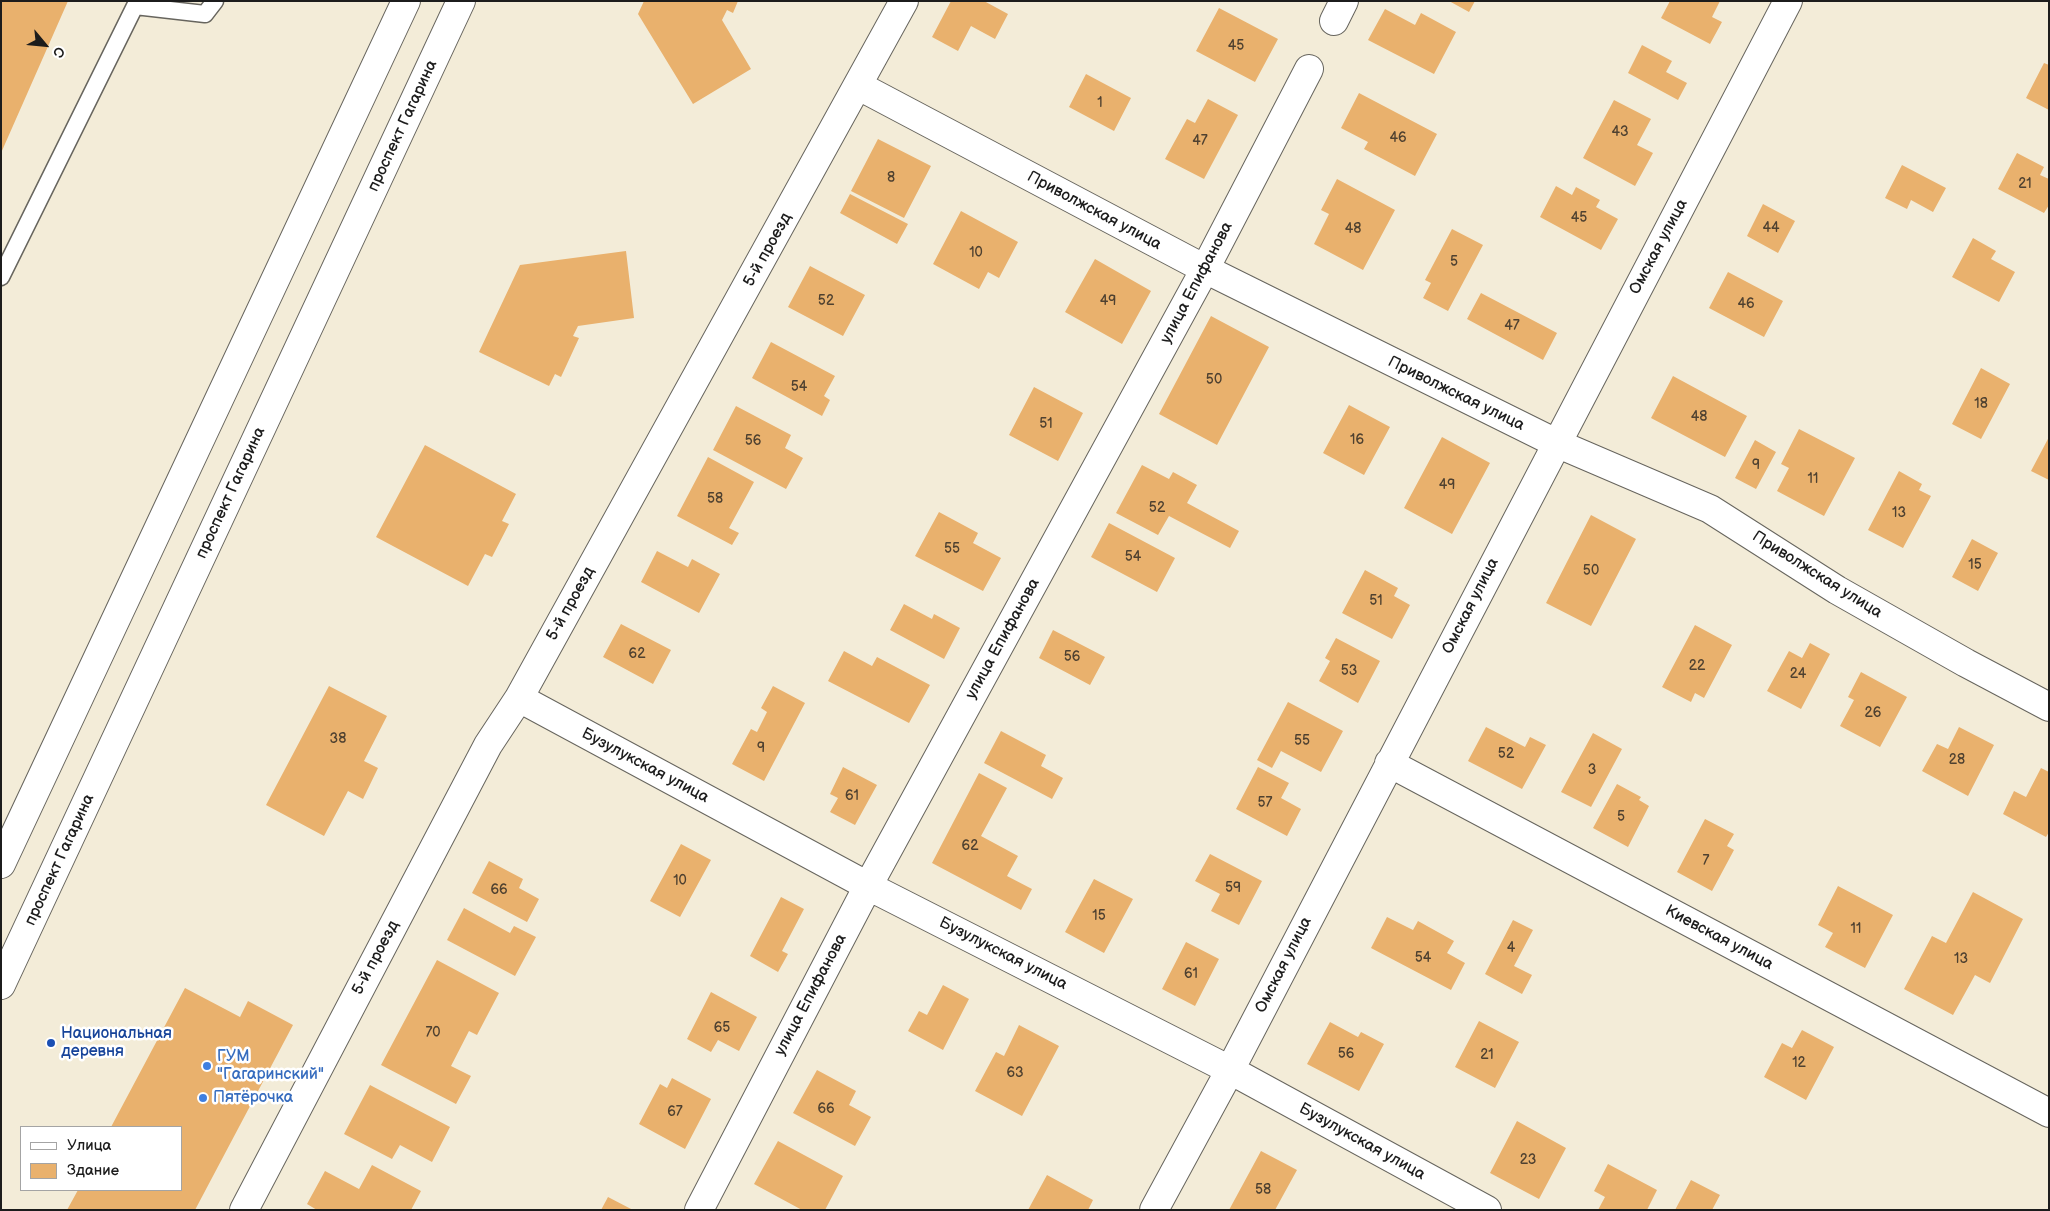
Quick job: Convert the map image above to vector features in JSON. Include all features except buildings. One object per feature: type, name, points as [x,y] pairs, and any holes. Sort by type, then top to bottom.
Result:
[{"type":"street","points":[[1,864],[406,1]]},
{"type":"street","name":"проспект Гагарина","points":[[1,985],[461,1]]},
{"type":"street","name":"5-й проезд","points":[[244,1210],[488,745],[519,698],[904,1]]},
{"type":"street","name":"Омская улица","points":[[1154,1210],[1230,1070],[1788,1]]},
{"type":"street","name":"улица Епифанова","points":[[699,1210],[868,886],[1205,269],[1309,69]]},
{"type":"street","name":"Приволжская улица","points":[[858,86],[1205,269],[1556,443],[1710,508],[1837,590],[1966,663],[2049,707]]},
{"type":"street","name":"Бузулукская улица","points":[[519,698],[868,886],[1230,1070],[1487,1210]]},
{"type":"street","name":"Киевская улица","points":[[1389,763],[2049,1112]]},
{"type":"lane","points":[[1,277],[135,6],[205,14],[215,1]]},
{"type":"place","name":"Национальная деревня","points":[[51,1043]]},
{"type":"place","name":"ГУМ \"Гагаринский\"","points":[[207,1066]]},
{"type":"place","name":"Пятёрочка","points":[[203,1098]]}]
